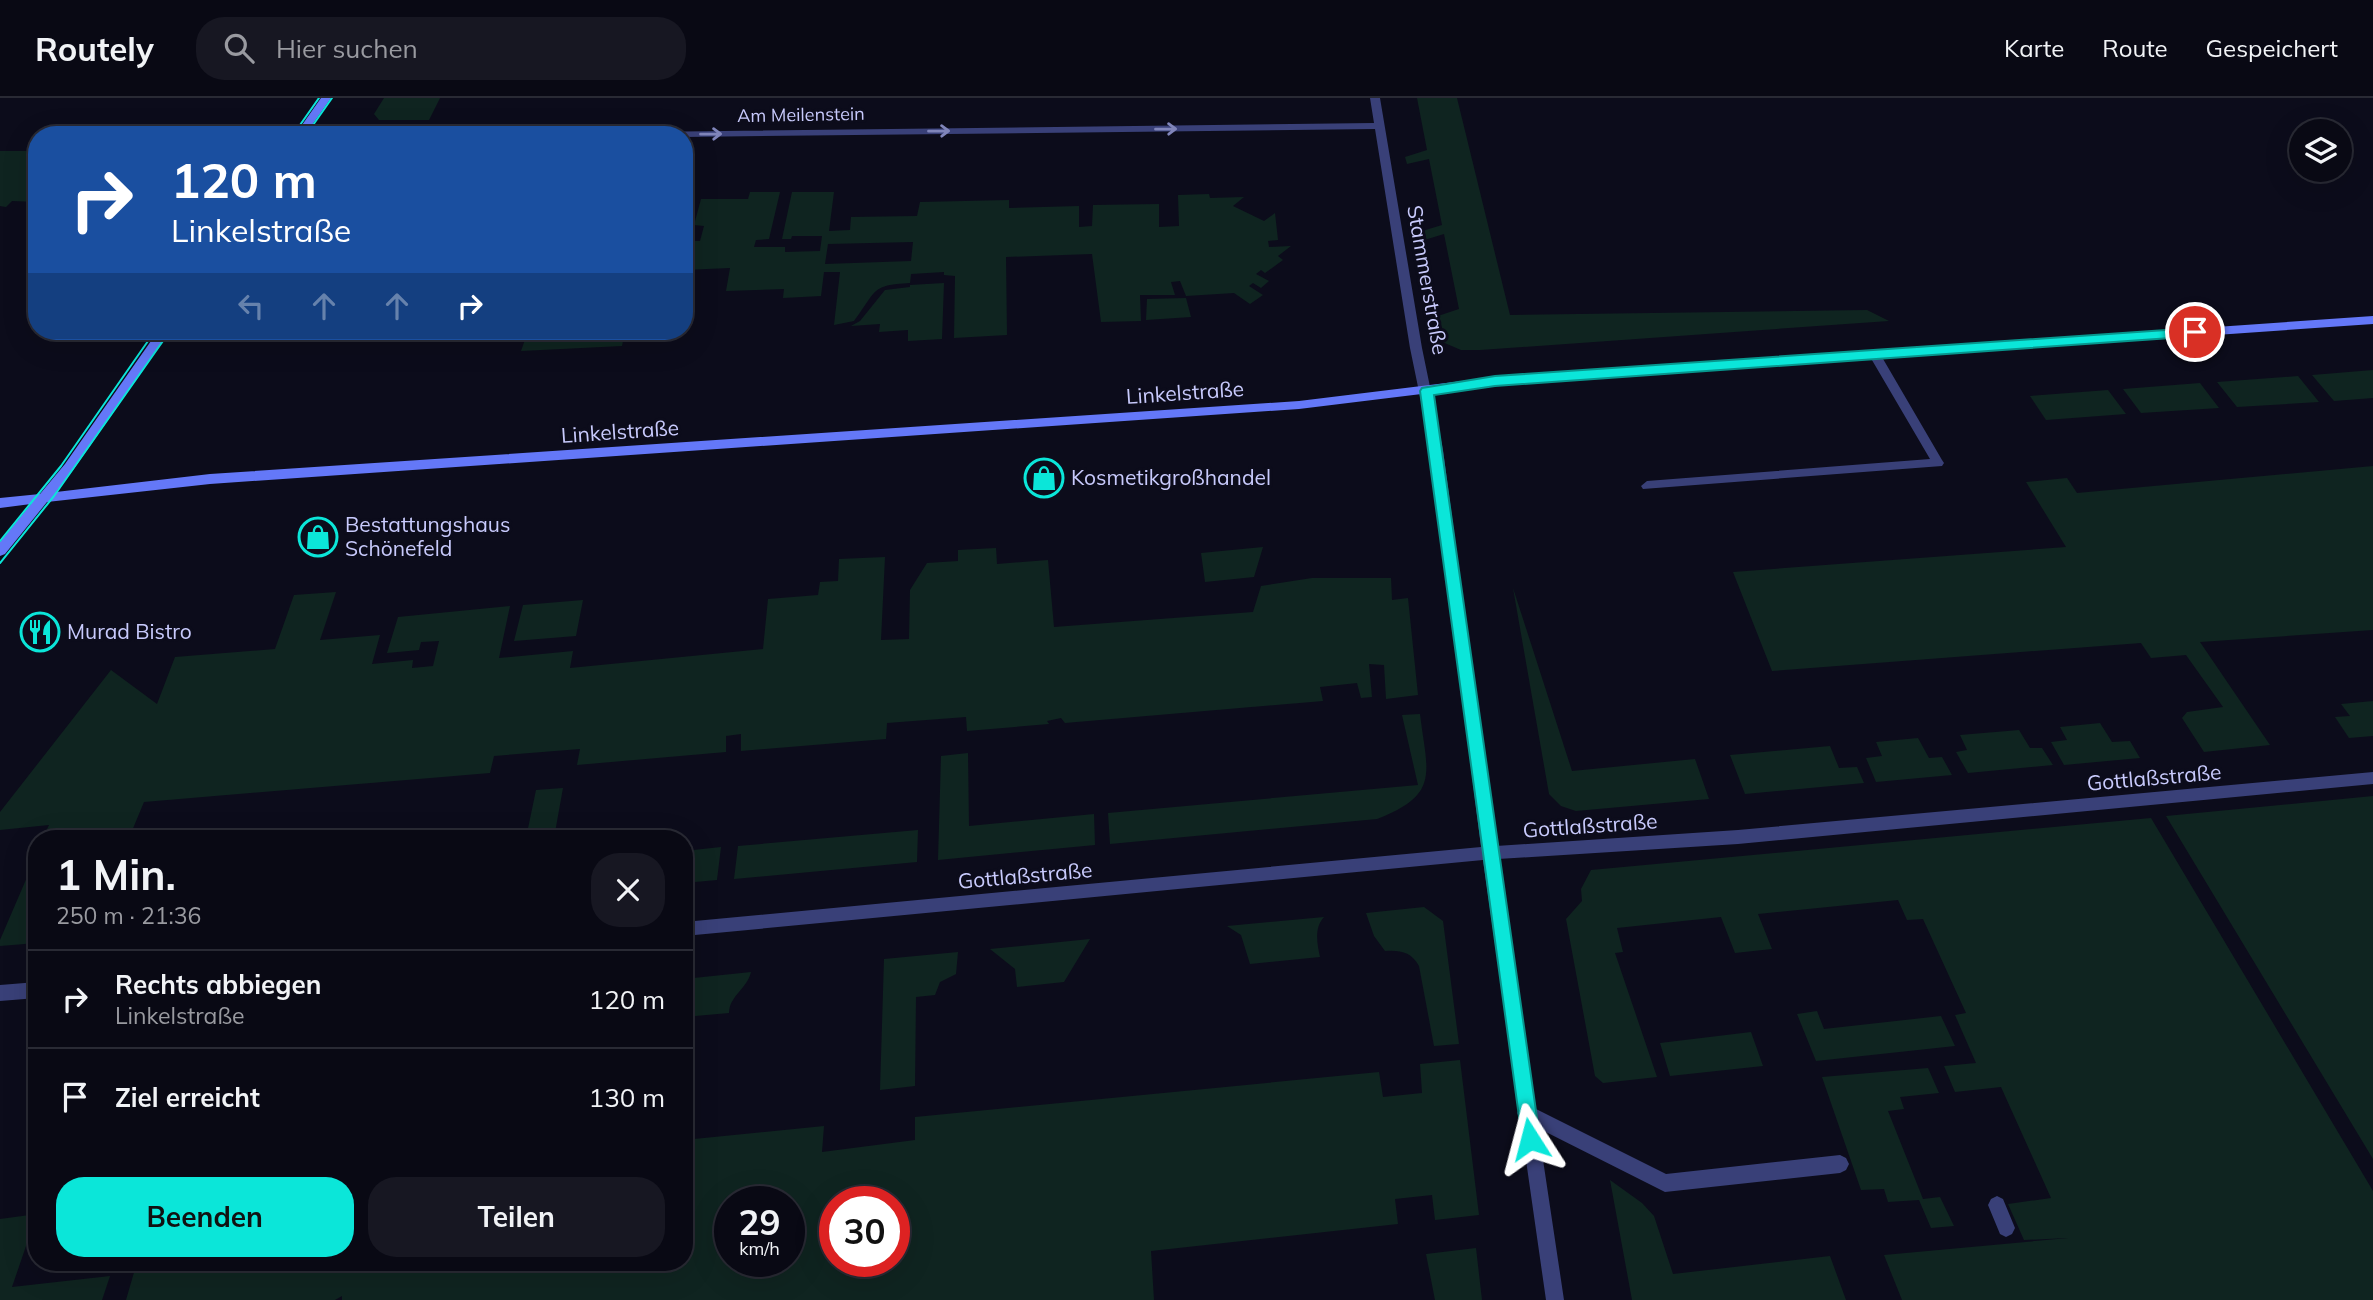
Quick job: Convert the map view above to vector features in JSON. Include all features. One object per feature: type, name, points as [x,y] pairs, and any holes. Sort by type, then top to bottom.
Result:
[{"type":"main road","points":[[306,126],[326,98]]},
{"type":"main road","name":"Linkelstraße","points":[[0,503],[210,479],[1299,405],[1495,381],[2373,320]]},
{"type":"main road","points":[[0,551],[46,497],[158,340]]},
{"type":"street","name":"Stammerstraße","points":[[1375,98],[1416,348],[1427,391],[1437,450],[1489,853],[1555,1300]]},
{"type":"street","name":"Am Meilenstein","points":[[693,134],[1380,126]]},
{"type":"street","points":[[1647,486],[1938,463],[1875,355]]},
{"type":"street","name":"Gottlaßstraße","points":[[693,928],[1489,853],[1738,837],[2373,778]]},
{"type":"street","points":[[0,993],[28,991]]},
{"type":"street","points":[[1526,1112],[1664,1183],[1840,1164]]},
{"type":"street","points":[[1997,1205],[2006,1228]]},
{"type":"green space","points":[[384,98],[440,98],[429,120],[379,120],[374,114]]},
{"type":"green space","points":[[1417,98],[1457,98],[1510,315],[1867,310],[1889,321],[1480,350],[1461,350],[1440,341],[1435,317],[1459,309],[1444,234],[1421,241],[1419,232],[1442,225],[1429,159],[1407,164],[1405,157],[1427,150]]},
{"type":"green space","points":[[0,151],[28,151],[28,202],[12,201],[6,207],[0,206]]},
{"type":"green space","points":[[750,192],[780,192],[769,239],[756,240],[754,247],[785,247],[785,252],[820,251],[822,236],[792,236],[791,239],[782,239],[792,192],[834,192],[829,231],[850,230],[851,217],[917,216],[920,202],[1009,200],[1009,208],[1079,206],[1079,227],[1092,226],[1093,205],[1159,204],[1159,227],[1179,226],[1178,195],[1244,197],[1233,206],[1264,221],[1275,213],[1278,240],[1268,241],[1269,247],[1291,246],[1278,256],[1283,260],[1265,273],[1261,270],[1256,274],[1269,281],[1261,288],[1253,283],[1249,286],[1263,295],[1250,304],[1234,293],[1186,296],[1180,281],[1171,282],[1175,295],[1140,295],[1141,321],[1101,322],[1092,254],[1006,257],[1007,335],[954,338],[955,276],[944,275],[944,272],[911,274],[910,283],[881,288],[871,296],[854,321],[834,325],[840,272],[824,272],[821,296],[783,298],[784,289],[726,291],[730,268],[693,270],[693,241],[700,241],[704,226],[694,225],[701,199],[748,199]],"holes":[[[913,242],[911,261],[825,264],[828,244]]]},
{"type":"green space","points":[[944,283],[942,339],[908,341],[908,330],[879,332],[880,324],[851,326],[860,321],[885,290]]},
{"type":"green space","points":[[1186,298],[1191,317],[1146,320],[1147,299]]},
{"type":"green space","points":[[525,340],[623,340],[622,346],[521,351]]},
{"type":"green space","points":[[2373,370],[2373,398],[2334,401],[2312,375]]},
{"type":"green space","points":[[2298,376],[2319,402],[2237,407],[2217,382]]},
{"type":"green space","points":[[2200,383],[2219,408],[2141,413],[2123,389]]},
{"type":"green space","points":[[2108,390],[2126,414],[2046,420],[2030,396]]},
{"type":"green space","points":[[2373,466],[2373,630],[2200,642],[2270,745],[2204,752],[2182,718],[2187,712],[2223,707],[2186,655],[2151,658],[2141,643],[1772,671],[1733,572],[2066,547],[2026,482],[2067,478],[2077,493]]},
{"type":"green space","points":[[1263,547],[1254,577],[1205,582],[1201,553]]},
{"type":"green space","points":[[996,548],[997,564],[1048,560],[1054,627],[1253,612],[1261,586],[1312,578],[1391,578],[1392,600],[1408,598],[1418,695],[1386,699],[1384,665],[1369,664],[1372,697],[1361,698],[1357,683],[1320,687],[1323,701],[1065,723],[1061,718],[1047,721],[1049,724],[967,731],[966,717],[887,723],[886,739],[741,751],[741,734],[726,736],[726,752],[577,765],[580,749],[494,756],[490,773],[144,802],[132,830],[47,830],[49,825],[0,830],[0,812],[111,670],[157,704],[175,657],[275,649],[294,595],[336,592],[320,640],[380,635],[372,664],[413,660],[412,668],[433,666],[439,641],[421,642],[419,650],[387,653],[398,617],[510,606],[499,658],[573,651],[570,668],[763,649],[768,599],[818,595],[820,582],[838,581],[839,559],[885,557],[881,640],[909,639],[910,590],[927,563],[958,561],[958,550]]},
{"type":"green space","points":[[1513,588],[1572,771],[1695,759],[1709,799],[1576,811],[1561,806],[1549,794]]},
{"type":"green space","points":[[583,600],[576,636],[514,641],[523,605]]},
{"type":"green space","points":[[2373,701],[2373,736],[2349,738],[2335,717],[2350,716],[2341,704]]},
{"type":"green space","points":[[1420,714],[1426,767],[1421,790],[1398,810],[1377,819],[1110,844],[1108,813],[1418,785],[1402,715]]},
{"type":"green space","points":[[2100,723],[2112,742],[2130,741],[2140,758],[2064,765],[2051,742],[2067,740],[2060,727]]},
{"type":"green space","points":[[2019,730],[2030,748],[2042,748],[2053,765],[1968,773],[1956,752],[1967,750],[1960,735]]},
{"type":"green space","points":[[1918,738],[1929,758],[1942,757],[1952,775],[1876,782],[1866,758],[1882,756],[1876,742]]},
{"type":"green space","points":[[1830,746],[1839,768],[1857,767],[1864,783],[1745,794],[1730,755]]},
{"type":"green space","points":[[968,753],[969,826],[1094,814],[1095,845],[938,860],[941,756]]},
{"type":"green space","points":[[563,788],[555,830],[528,830],[536,790]]},
{"type":"green space","points":[[2373,796],[2373,1159],[2166,816]]},
{"type":"green space","points":[[2151,818],[2373,1191],[2373,1300],[1902,1300],[1884,1255],[2068,1238],[2024,1240],[2008,1204],[2051,1198],[2001,1087],[1955,1092],[1944,1066],[1976,1063],[1955,1015],[1966,1013],[1923,919],[1907,920],[1898,900],[1758,914],[1772,949],[1735,953],[1721,917],[1617,928],[1623,952],[1615,953],[1657,1077],[1603,1083],[1595,1076],[1566,919],[1582,901],[1581,889],[1591,870]]},
{"type":"green space","points":[[918,830],[917,862],[734,879],[738,846]]},
{"type":"green space","points":[[721,847],[717,880],[693,882],[693,850]]},
{"type":"green space","points":[[28,875],[28,944],[0,946],[0,940]]},
{"type":"green space","points":[[1424,907],[1443,921],[1459,1044],[1434,1046],[1419,966],[1405,953],[1385,951],[1374,936],[1366,913]]},
{"type":"green space","points":[[1324,917],[1317,941],[1320,957],[1250,964],[1241,935],[1227,926]]},
{"type":"green space","points":[[1090,939],[1064,982],[1017,987],[1015,969],[990,949]]},
{"type":"green space","points":[[958,952],[956,974],[940,982],[935,995],[916,997],[915,1086],[880,1090],[884,959]]},
{"type":"green space","points":[[751,972],[732,1002],[729,1013],[693,1016],[693,978]]},
{"type":"green space","points":[[1817,1011],[1824,1029],[1941,1016],[1955,1046],[1816,1061],[1797,1014]]},
{"type":"green space","points":[[1751,1032],[1763,1066],[1670,1076],[1660,1043]]},
{"type":"green space","points":[[1460,1060],[1479,1215],[1435,1220],[1432,1195],[1395,1199],[1398,1224],[1151,1251],[1154,1300],[342,1300],[342,1296],[335,1300],[126,1300],[134,1271],[693,1271],[693,1139],[824,1126],[822,1152],[915,1140],[915,1117],[1379,1072],[1383,1097],[1422,1093],[1420,1064]]},
{"type":"green space","points":[[1928,1068],[1939,1093],[1900,1097],[1904,1109],[1888,1111],[1923,1199],[1940,1197],[1954,1226],[1931,1228],[1919,1200],[1888,1202],[1884,1189],[1861,1190],[1822,1077]]},
{"type":"green space","points":[[1610,1180],[1642,1203],[1654,1216],[1673,1274],[1830,1256],[1846,1300],[1632,1300]]},
{"type":"green space","points":[[28,1215],[28,1240],[12,1287],[110,1276],[102,1300],[0,1300],[0,1219]]},
{"type":"green space","points":[[1476,1248],[1482,1300],[1435,1300],[1426,1254]]},
{"type":"tram line","points":[[299,126],[319,98]]},
{"type":"tram line","points":[[312,126],[332,98]]},
{"type":"tram line","points":[[0,541],[61,466],[149,340]]},
{"type":"tram line","points":[[0,563],[54,496],[164,340]]},
{"type":"place","name":"Kosmetikgroßhandel","points":[[1044,478]]},
{"type":"place","name":"Bestattungshaus Schönefeld","points":[[318,537]]},
{"type":"place","name":"Murad Bistro","points":[[40,632]]},
{"type":"route","points":[[1530,1139],[1427,391],[1495,381],[2195,332]]}]
